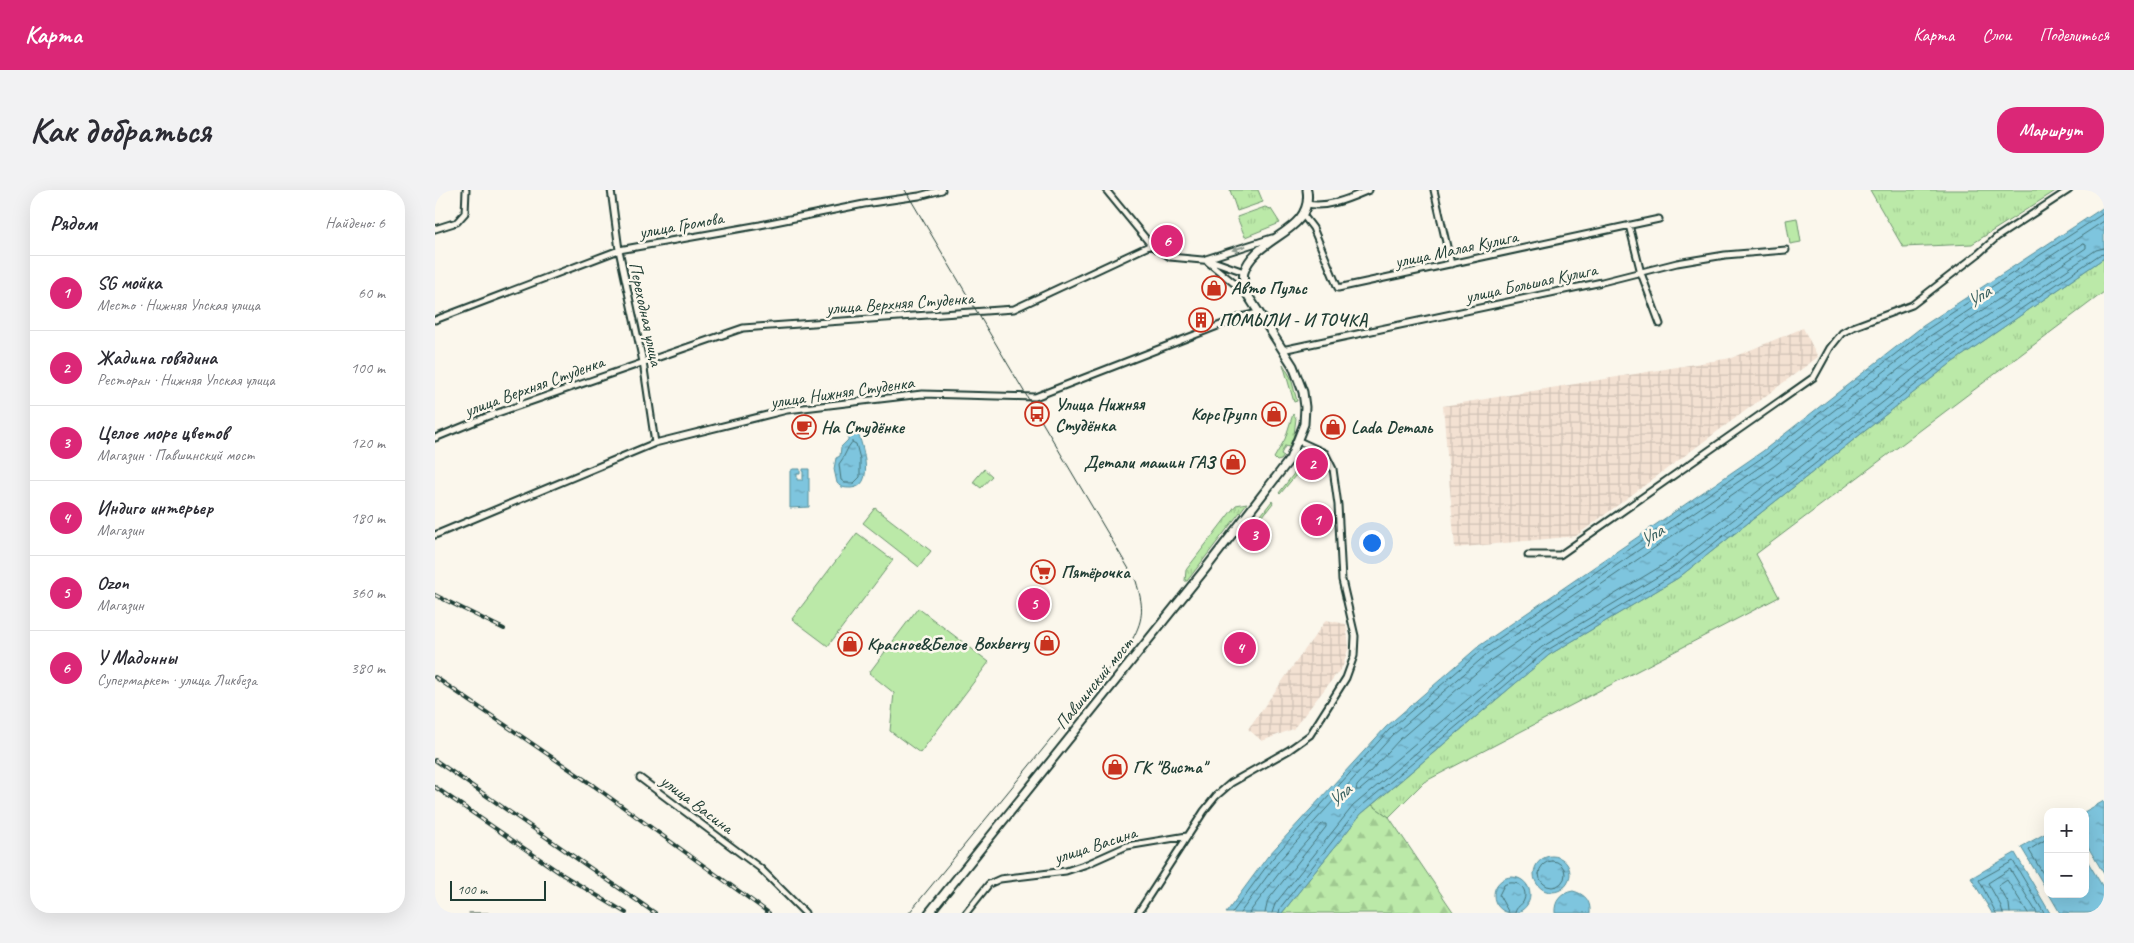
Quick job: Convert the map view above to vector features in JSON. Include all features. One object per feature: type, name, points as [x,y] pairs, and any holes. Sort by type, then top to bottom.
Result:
[{"type":"main road","points":[[1247,294],[1243,281],[1243,272],[1253,255],[1275,237],[1290,228],[1303,215],[1307,204],[1307,190]]},
{"type":"main road","name":"Павшинский мост","points":[[929,913],[1282,472],[1299,441],[1304,424],[1305,407],[1303,392],[1293,366],[1247,294]]},
{"type":"street","points":[[435,229],[457,222],[465,213],[466,190]]},
{"type":"street","name":"Переходная улица","points":[[611,190],[619,250],[643,362],[655,443]]},
{"type":"street","name":"улица Громова","points":[[435,320],[619,250],[864,204],[919,196],[942,190]]},
{"type":"street","points":[[1105,190],[1151,245],[1171,257],[1218,263],[1243,272]]},
{"type":"street","points":[[1307,204],[1314,206],[1342,201],[1369,190]]},
{"type":"street","points":[[1434,190],[1451,264]]},
{"type":"street","points":[[1528,555],[1560,555],[1814,377],[1830,348],[1842,333],[1912,305],[1997,237],[2069,190]]},
{"type":"street","name":"улица Малая Кулига","points":[[1303,215],[1313,228],[1338,288],[1659,218]]},
{"type":"street","points":[[1629,225],[1641,273],[1660,324]]},
{"type":"street","points":[[1203,260],[1275,237]]},
{"type":"street","name":"улица Верхняя Студенка","points":[[643,362],[743,328],[1014,309],[1151,245]]},
{"type":"street","name":"улица Большая Кулига","points":[[1282,350],[1641,273],[1677,263],[1705,258],[1786,250]]},
{"type":"street","points":[[1203,260],[1221,271],[1247,294]]},
{"type":"street","name":"улица Нижняя Cтуденкa","points":[[435,535],[655,443],[787,410],[922,394],[1035,397],[1258,312]]},
{"type":"street","name":"улица Верхняя Cтуденка","points":[[435,438],[486,417],[643,362]]},
{"type":"street","points":[[1138,913],[1204,811],[1224,789],[1289,750],[1310,735],[1345,678],[1354,656],[1355,636],[1342,580],[1338,505],[1333,469],[1325,453],[1299,441]]},
{"type":"street","name":"улица Васина","points":[[640,778],[759,868],[805,913]]},
{"type":"street","name":"улица Васина","points":[[966,913],[989,884],[999,879],[1066,871],[1127,846],[1187,836]]},
{"type":"shaded area","points":[[1803,328],[1818,357],[1576,536],[1455,548],[1443,406],[1731,358]]},
{"type":"shaded area","points":[[1326,620],[1346,624],[1349,646],[1343,666],[1293,729],[1262,741],[1248,729]]},
{"type":"green space","points":[[1230,190],[1258,190],[1263,202],[1237,211]]},
{"type":"green space","points":[[1870,190],[2057,190],[1972,244],[1903,247]]},
{"type":"green space","points":[[1265,207],[1271,209],[1280,223],[1245,237],[1237,217]]},
{"type":"green space","points":[[1797,218],[1801,242],[1790,244],[1786,220]]},
{"type":"green space","points":[[2104,258],[2104,292],[1756,554],[1779,597],[1424,782],[1389,817],[1372,805],[1549,655],[1678,578],[1950,364]]},
{"type":"green space","points":[[1283,364],[1291,378],[1297,401],[1294,402]]},
{"type":"green space","points":[[1293,414],[1296,418],[1294,435],[1289,447],[1285,446],[1281,454],[1284,456],[1281,460],[1277,461],[1274,458],[1285,439]]},
{"type":"green space","points":[[1302,463],[1306,463],[1280,494],[1279,493]]},
{"type":"green space","points":[[984,469],[992,476],[981,488],[973,482]]},
{"type":"green space","points":[[1272,501],[1273,503],[1245,539],[1243,538]]},
{"type":"green space","points":[[1247,503],[1187,581],[1185,581],[1186,570],[1236,505]]},
{"type":"green space","points":[[875,508],[931,551],[919,567],[863,523]]},
{"type":"green space","points":[[857,533],[893,560],[828,646],[792,619]]},
{"type":"green space","points":[[918,608],[989,662],[920,753],[890,731],[894,693],[869,673]]},
{"type":"green space","points":[[1372,805],[1389,817],[1454,913],[1282,913],[1361,814]]},
{"type":"water","name":"Упа","points":[[2104,207],[2104,258],[1950,364],[1678,578],[1549,655],[1361,814],[1282,913],[1226,913],[1268,856],[1386,727],[1479,646],[1763,451],[1923,326]]},
{"type":"water","points":[[848,434],[859,435],[865,458],[863,481],[858,486],[851,488],[840,486],[837,483],[834,469],[836,458],[840,456],[841,447],[848,440]]},
{"type":"water","points":[[800,469],[800,474],[797,474],[797,480],[803,480],[803,469],[809,469],[809,507],[790,508],[790,471]]},
{"type":"water","points":[[2104,801],[2104,874],[2089,849],[2089,809]]},
{"type":"water","points":[[2044,834],[2044,885],[2021,847]]},
{"type":"water","points":[[2015,853],[2050,913],[1992,913],[1971,878]]},
{"type":"water","points":[[1552,856],[1559,857],[1565,861],[1569,867],[1569,881],[1565,887],[1559,891],[1552,892],[1545,891],[1539,887],[1535,881],[1534,874],[1535,867],[1539,861],[1545,857]]},
{"type":"water","points":[[2089,864],[2104,889],[2104,913],[2060,913],[2051,898],[2089,898]]},
{"type":"water","points":[[1512,877],[1519,878],[1525,882],[1529,888],[1529,902],[1525,908],[1519,912],[1512,913],[1505,912],[1499,908],[1495,902],[1494,895],[1495,888],[1499,882],[1505,878]]},
{"type":"water","points":[[1573,891],[1581,894],[1586,899],[1590,913],[1555,913],[1559,898]]},
{"type":"tram line","points":[[905,190],[1136,581],[1141,604],[1141,618],[1132,640],[909,913]]},
{"type":"tram line","points":[[469,913],[488,913]]},
{"type":"railway","points":[[435,595],[504,629]]},
{"type":"railway","points":[[435,677],[594,786],[769,913]]},
{"type":"railway","points":[[435,760],[655,913]]},
{"type":"railway","points":[[435,787],[563,875],[626,913]]},
{"type":"place","name":"У Мадонны","points":[[1167,241]]},
{"type":"place","name":"Авто Пульс","points":[[1214,288]]},
{"type":"place","name":"ПОМЫЛИ - И ТОЧКА","points":[[1201,320]]},
{"type":"place","name":"Улица Нижняя Студёнка","points":[[1037,414]]},
{"type":"place","name":"КорсГрупп","points":[[1274,414]]},
{"type":"place","name":"На Студёнке","points":[[804,427]]},
{"type":"place","name":"Lada Dеталь","points":[[1333,427]]},
{"type":"place","name":"Детали машин ГАЗ","points":[[1233,462]]},
{"type":"place","name":"Жадина говядина","points":[[1312,464]]},
{"type":"place","name":"SG мойка","points":[[1317,520]]},
{"type":"place","name":"Целое море цветов","points":[[1254,535]]},
{"type":"place","name":"Пятёрочка","points":[[1043,572]]},
{"type":"place","name":"Ozon","points":[[1034,604]]},
{"type":"place","name":"Boxberry","points":[[1047,643]]},
{"type":"place","name":"Красное&Белое","points":[[850,644]]},
{"type":"place","name":"Индиго интерьер","points":[[1240,648]]},
{"type":"place","name":"ГК \"Виста\"","points":[[1115,767]]}]
